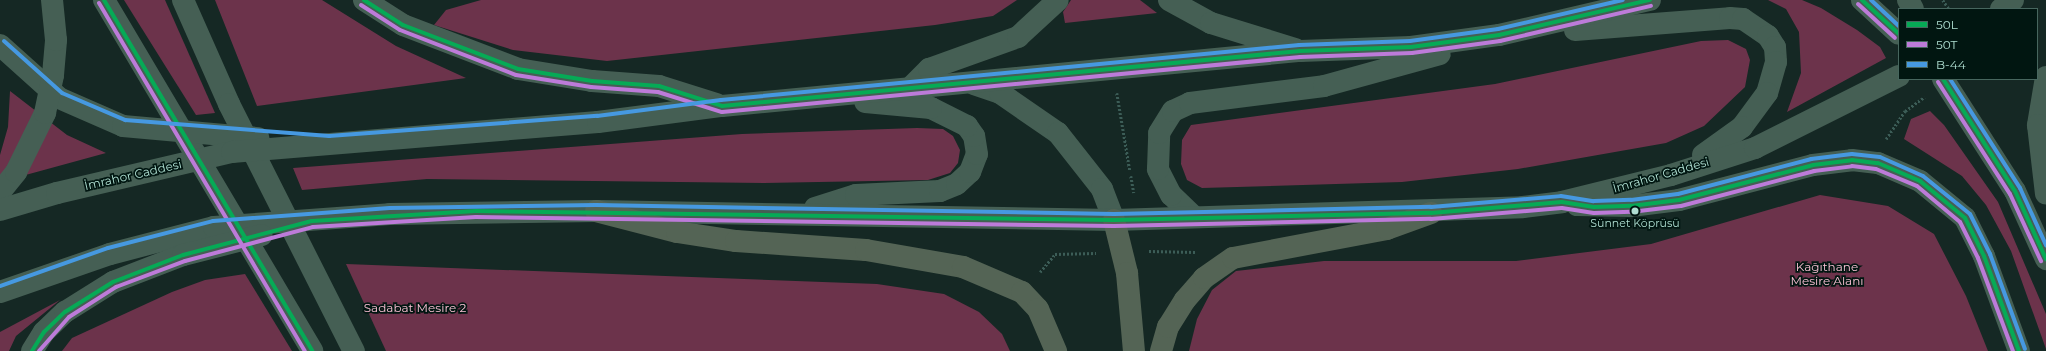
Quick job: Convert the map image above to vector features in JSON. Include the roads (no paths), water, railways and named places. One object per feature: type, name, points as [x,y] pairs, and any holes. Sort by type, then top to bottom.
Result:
[{"type":"highway","points":[[596,211],[677,232],[736,241],[866,250],[963,267],[1022,292],[1038,309],[1056,351]]},
{"type":"highway","points":[[1161,351],[1168,327],[1185,300],[1204,278],[1233,258],[1364,234],[1431,213]]},
{"type":"highway","points":[[1114,220],[1126,273],[1134,351]]},
{"type":"main road","points":[[104,0],[309,344]]},
{"type":"main road","points":[[364,0],[403,25],[518,69],[592,81],[658,86],[722,106]]},
{"type":"main road","points":[[908,90],[929,69],[1018,37],[1058,0]]},
{"type":"main road","points":[[1169,0],[1211,23],[1300,51]]},
{"type":"main road","name":"İmrahor Caddesi","points":[[0,210],[56,193],[232,152],[329,142],[598,122],[722,106],[833,98],[970,82],[1300,51],[1411,47],[1499,35],[1650,0]]},
{"type":"main road","points":[[1862,0],[1898,33]]},
{"type":"main road","points":[[2001,8],[2012,0]]},
{"type":"main road","points":[[184,3],[229,104],[342,322],[354,351]]},
{"type":"main road","points":[[0,192],[16,172],[44,113],[53,76],[53,4]]},
{"type":"main road","points":[[1193,216],[1171,195],[1158,169],[1159,133],[1173,111],[1190,103],[1324,86],[1499,35],[1730,18],[1743,19],[1759,27],[1775,47],[1776,62],[1767,93],[1742,127],[1728,139],[1671,175]]},
{"type":"main road","points":[[0,45],[58,98],[123,126],[170,132],[329,142]]},
{"type":"main road","name":"İmrahor Caddesi","points":[[0,292],[110,254],[214,227],[476,211],[797,213],[1114,220],[1193,216],[1431,213],[1562,202],[1671,175],[1755,148],[1898,76]]},
{"type":"main road","points":[[2046,77],[2038,125],[2046,194]]},
{"type":"main road","points":[[970,82],[1000,93],[1058,133],[1098,183],[1114,220]]},
{"type":"main road","points":[[1937,86],[2012,185],[2046,259]]},
{"type":"main road","points":[[797,213],[856,195],[940,191],[957,184],[970,172],[977,154],[974,136],[967,126],[931,108],[833,98]]},
{"type":"main road","points":[[1562,202],[1594,207],[1631,206],[1679,200],[1813,165],[1852,160],[1878,163],[1920,181],[1965,218],[1984,256],[2019,351]]},
{"type":"main road","points":[[32,351],[44,332],[65,312],[113,282],[183,255],[312,221]]},
{"type":"place","name":"Sünnet Köprüsü","points":[[1635,211]]},
{"type":"park label","name":"Kağıthane Mesire Alanı","points":[[1827,274]]},
{"type":"park label","name":"Sadabat Mesire 2","points":[[415,308]]}]
